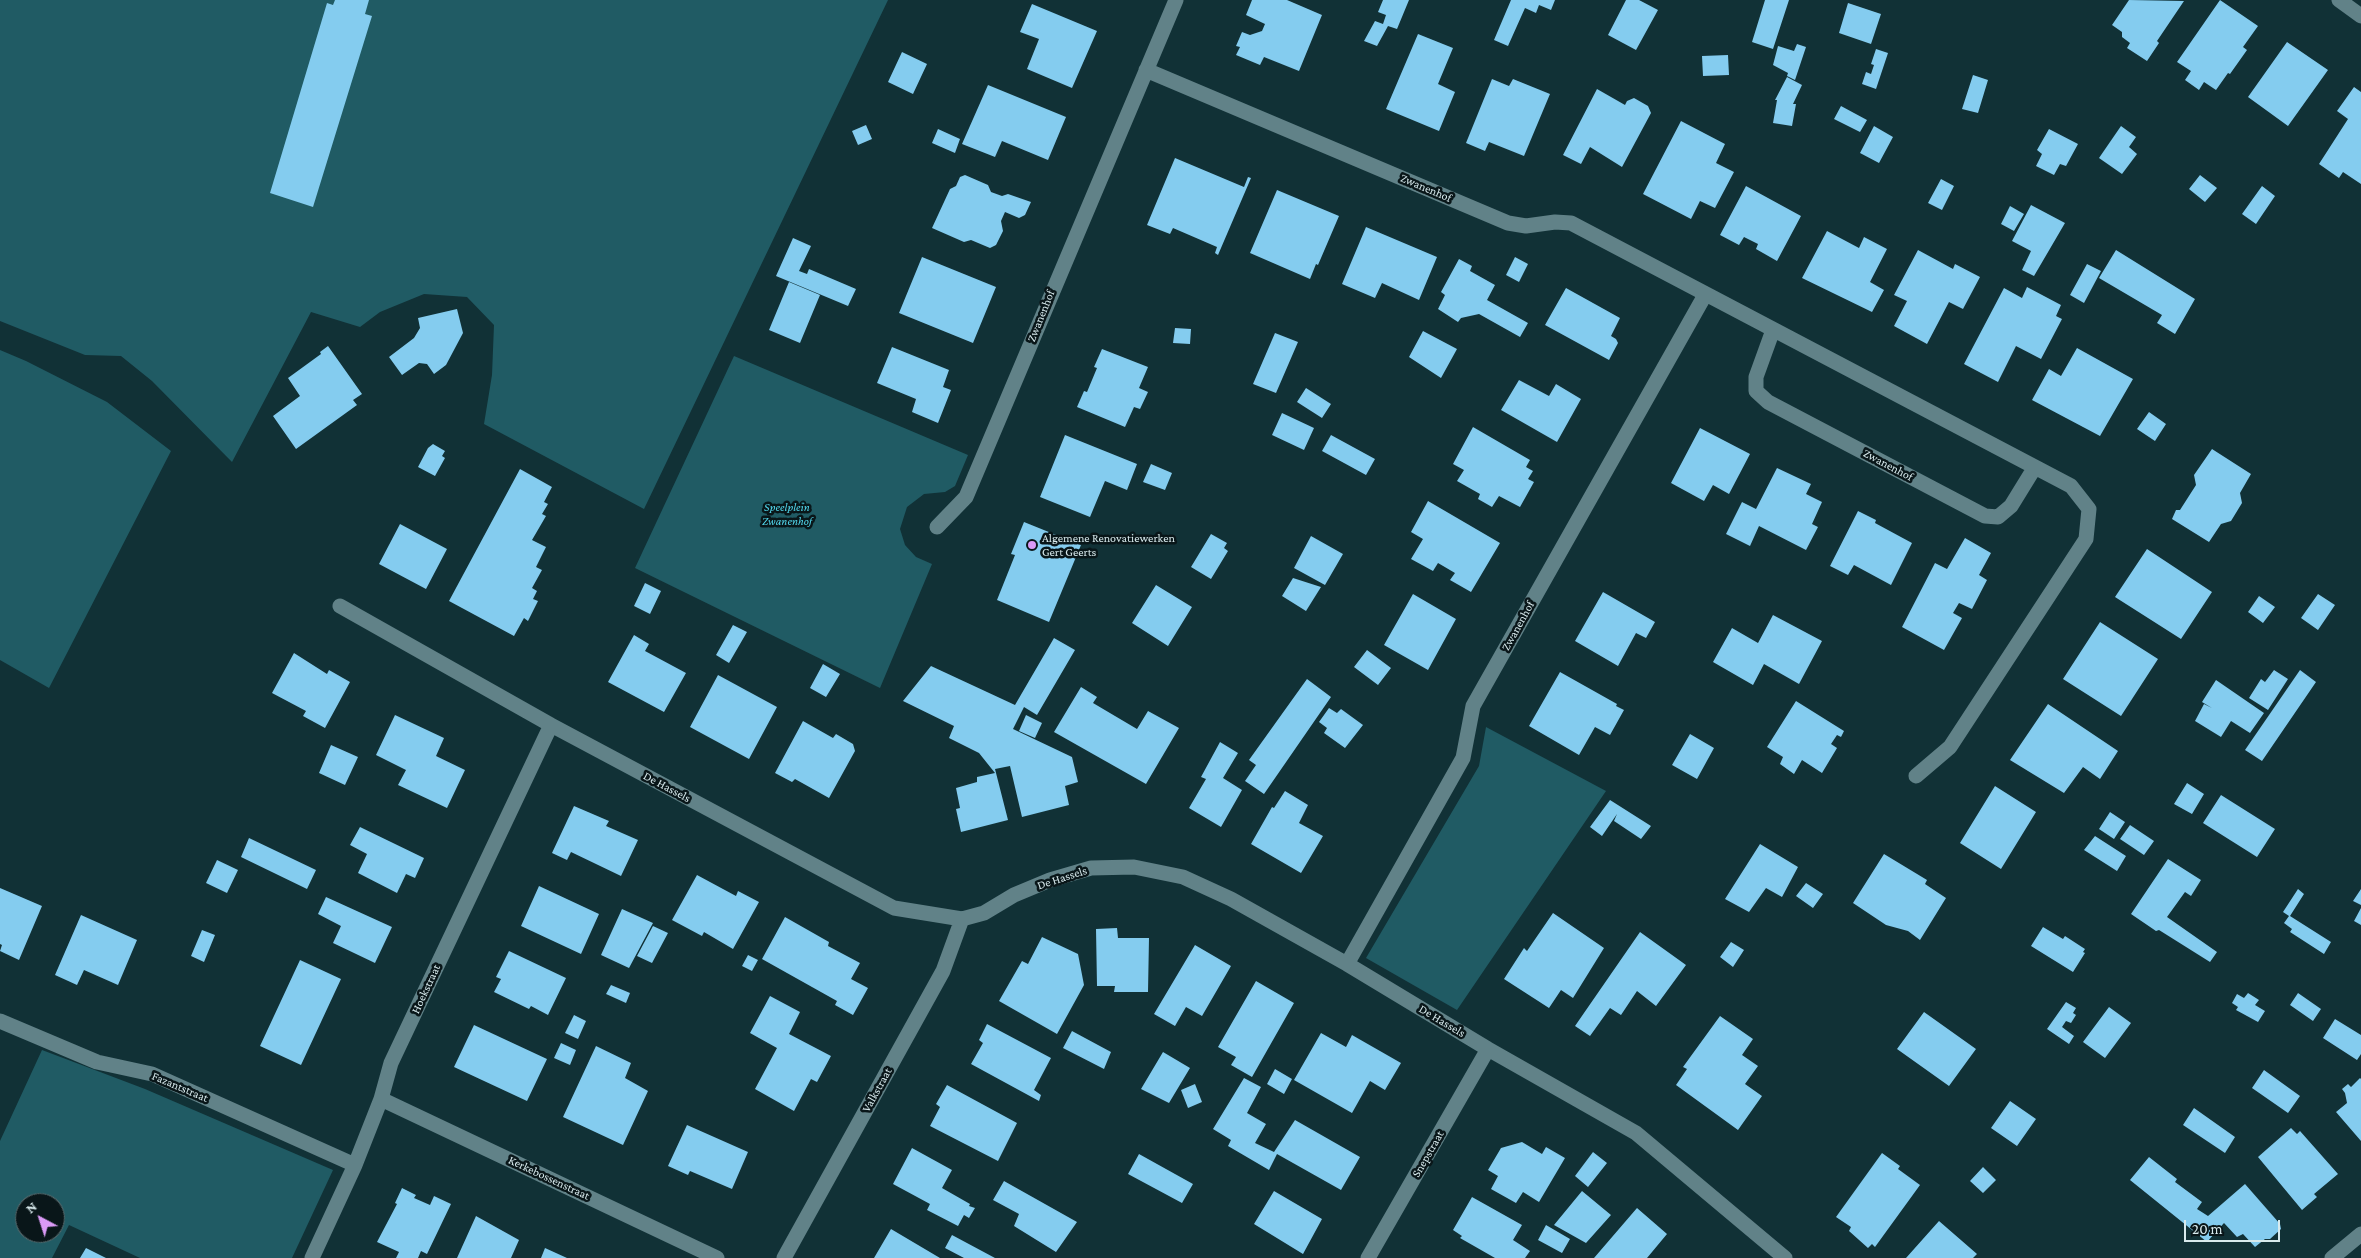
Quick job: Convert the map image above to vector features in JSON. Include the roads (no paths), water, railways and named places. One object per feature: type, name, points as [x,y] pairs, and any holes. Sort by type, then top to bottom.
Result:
[{"type":"street","name":"Zwanenhof","points":[[937,527],[966,497],[1176,0]]},
{"type":"street","points":[[2338,0],[2361,16]]},
{"type":"street","name":"Zwanenhof","points":[[1146,70],[1508,222],[1526,226],[1555,222],[1570,223],[2071,486],[2089,509],[2086,539],[1950,747],[1916,776]]},
{"type":"street","name":"Zwanenhof","points":[[1347,964],[1463,758],[1472,706],[1705,295]]},
{"type":"street","name":"Zwanenhof","points":[[1773,330],[1756,377],[1756,391],[1777,407],[1985,516],[1998,517],[2011,506],[2035,467]]},
{"type":"street","name":"De Hassels","points":[[340,606],[551,725],[894,908],[962,919],[984,913],[1014,895],[1050,880],[1091,868],[1134,867],[1183,876],[1231,899],[1347,964],[1488,1049],[1636,1133],[1785,1258]]},
{"type":"street","name":"Hoekstraat","points":[[312,1258],[355,1165],[381,1099],[391,1063],[551,725]]},
{"type":"street","name":"Valkstraat","points":[[784,1258],[943,971],[962,919]]},
{"type":"street","name":"Fazantstraat","points":[[0,1021],[97,1062],[152,1074],[355,1165]]},
{"type":"street","name":"Snepstraat","points":[[1368,1258],[1488,1049]]},
{"type":"street","name":"Kerkebossenstraat","points":[[381,1099],[717,1258]]},
{"type":"street","points":[[2332,1258],[2361,1234]]},
{"type":"place","name":"Algemene Renovatiewerken Gert Geerts","points":[[1032,545]]},
{"type":"park label","name":"Speelplein Zwanenhof","points":[[787,514]]}]
